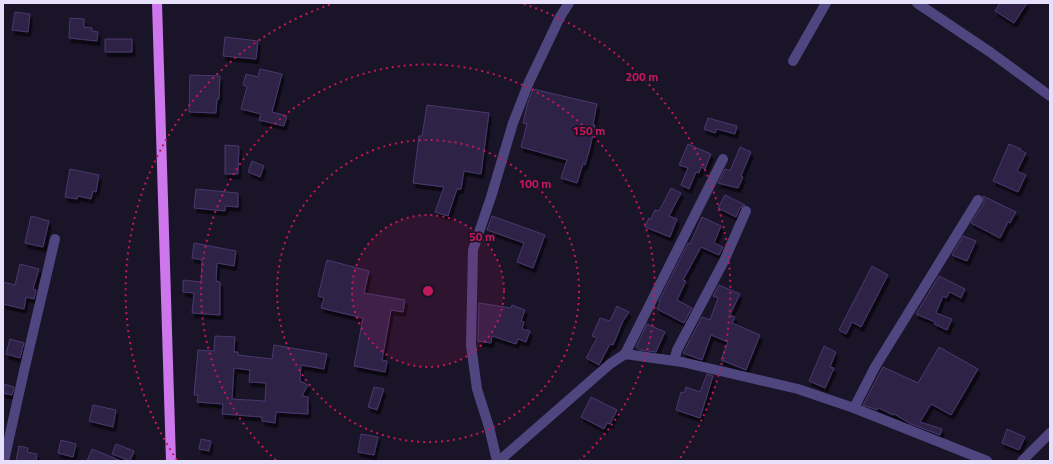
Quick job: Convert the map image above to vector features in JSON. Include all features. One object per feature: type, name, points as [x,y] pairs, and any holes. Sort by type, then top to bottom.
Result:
[{"type":"main road","points":[[157,3],[171,461]]},
{"type":"street","points":[[569,3],[560,18],[529,82],[513,123],[491,197],[473,250],[471,345],[477,389],[498,461],[610,364],[625,354],[724,159]]},
{"type":"street","points":[[793,62],[826,3]]},
{"type":"street","points":[[917,3],[990,52],[1050,96]]},
{"type":"street","points":[[854,408],[875,367],[978,200]]},
{"type":"street","points":[[674,361],[677,350],[724,261],[746,211]]},
{"type":"street","points":[[4,461],[56,239]]},
{"type":"street","points":[[625,354],[674,361],[798,389],[854,408],[987,461]]},
{"type":"street","points":[[1022,461],[1050,433]]},
{"type":"building","points":[[1000,3],[1027,3],[1014,23],[995,11]]},
{"type":"building","points":[[15,12],[30,14],[28,32],[12,30]]},
{"type":"building","points":[[70,18],[84,19],[84,27],[92,28],[92,31],[98,32],[97,41],[69,38]]},
{"type":"building","points":[[225,37],[258,41],[256,59],[223,56]]},
{"type":"building","points":[[105,39],[132,39],[132,52],[105,52]]},
{"type":"building","points":[[260,69],[282,74],[272,112],[287,116],[284,126],[259,120],[261,114],[241,109],[247,87],[243,85],[246,74],[258,77]]},
{"type":"building","points":[[190,75],[220,76],[219,99],[217,99],[216,113],[189,112]]},
{"type":"building","points":[[533,89],[597,104],[593,125],[595,125],[590,148],[585,165],[583,164],[577,183],[561,178],[567,160],[521,147],[527,124],[523,123]]},
{"type":"building","points":[[427,105],[489,113],[481,174],[464,171],[461,189],[457,189],[448,216],[435,212],[444,187],[413,183],[419,136],[422,136]]},
{"type":"building","points":[[708,118],[737,126],[735,134],[717,129],[715,133],[704,129]]},
{"type":"building","points":[[688,144],[711,154],[705,169],[701,167],[699,173],[696,172],[689,189],[681,185],[688,168],[679,165]]},
{"type":"building","points":[[1009,144],[1026,153],[1017,171],[1026,175],[1018,192],[993,181]]},
{"type":"building","points":[[225,145],[239,146],[238,174],[225,174]]},
{"type":"building","points":[[740,147],[751,152],[741,176],[743,177],[738,188],[718,183],[725,169],[730,171]]},
{"type":"building","points":[[252,161],[264,166],[260,177],[248,172]]},
{"type":"building","points":[[70,169],[99,175],[96,192],[93,191],[91,199],[78,196],[77,199],[65,197]]},
{"type":"building","points":[[671,188],[681,193],[669,216],[677,219],[670,237],[645,227],[655,210],[659,211]]},
{"type":"building","points":[[196,189],[238,193],[238,207],[225,206],[225,211],[194,208]]},
{"type":"building","points":[[725,195],[745,205],[740,208],[736,217],[718,208]]},
{"type":"building","points":[[983,196],[1016,212],[1010,223],[1008,222],[1000,238],[971,223],[984,203]]},
{"type":"building","points":[[31,216],[49,221],[43,247],[25,243]]},
{"type":"building","points":[[492,216],[545,235],[533,268],[517,262],[524,243],[487,230]]},
{"type":"building","points":[[702,217],[721,226],[714,243],[723,247],[719,255],[701,247],[683,280],[686,281],[677,300],[692,308],[684,323],[657,309],[660,302],[659,301],[688,243],[690,244]]},
{"type":"building","points":[[963,236],[976,241],[967,261],[952,255]]},
{"type":"building","points":[[194,243],[236,251],[234,266],[217,263],[216,281],[220,282],[220,315],[192,313],[194,293],[183,292],[183,280],[201,282],[202,260],[192,258]]},
{"type":"building","points":[[327,260],[369,271],[364,293],[405,300],[403,312],[391,310],[382,360],[387,361],[385,372],[354,366],[363,318],[321,308],[324,298],[318,296]]},
{"type":"building","points":[[20,264],[39,269],[33,289],[36,290],[34,299],[26,297],[24,309],[3,304],[3,282],[15,285]]},
{"type":"building","points":[[872,266],[888,275],[861,327],[852,322],[846,334],[839,330]]},
{"type":"building","points":[[939,276],[965,289],[961,298],[950,292],[946,298],[943,296],[936,313],[952,319],[947,330],[934,324],[935,322],[916,314]]},
{"type":"building","points":[[719,285],[740,294],[730,315],[735,317],[732,323],[760,335],[746,370],[721,360],[728,342],[711,335],[702,360],[683,353],[702,317],[710,320],[718,298],[713,296]]},
{"type":"building","points":[[479,303],[511,308],[512,305],[525,310],[521,321],[524,322],[522,329],[530,331],[526,342],[518,339],[516,344],[492,336],[491,343],[478,341]]},
{"type":"building","points":[[617,306],[629,312],[623,321],[613,345],[610,344],[599,365],[586,358],[597,338],[592,336],[600,318],[610,321]]},
{"type":"building","points":[[647,324],[665,332],[656,352],[640,350],[636,347]]},
{"type":"building","points":[[215,336],[235,337],[234,352],[238,352],[238,355],[272,359],[274,345],[327,354],[324,369],[301,365],[300,381],[308,385],[302,396],[308,397],[308,414],[276,412],[275,423],[262,421],[262,417],[222,414],[223,404],[197,402],[198,395],[194,395],[198,350],[214,351]],"holes":[[[234,368],[250,370],[249,382],[266,383],[265,401],[232,399]]]},
{"type":"building","points":[[10,339],[24,343],[20,358],[6,354]]},
{"type":"building","points":[[824,346],[836,352],[830,367],[834,368],[825,388],[809,381]]},
{"type":"building","points":[[939,347],[978,369],[951,415],[931,404],[920,422],[942,429],[940,435],[911,424],[894,414],[893,415],[879,408],[877,410],[863,405],[883,367],[918,383]]},
{"type":"building","points":[[707,374],[713,376],[700,418],[676,410],[681,392],[684,393],[686,387],[700,392]]},
{"type":"building","points":[[3,384],[14,387],[12,395],[3,393]]},
{"type":"building","points":[[374,387],[384,389],[377,410],[368,407]]},
{"type":"building","points":[[591,397],[617,410],[610,424],[607,423],[604,429],[581,417]]},
{"type":"building","points":[[93,405],[116,410],[113,427],[89,421]]},
{"type":"building","points":[[1007,429],[1025,437],[1019,450],[1002,443]]},
{"type":"building","points":[[361,434],[378,437],[374,455],[358,452]]},
{"type":"building","points":[[201,439],[211,441],[209,451],[199,449]]},
{"type":"building","points":[[61,440],[76,444],[73,457],[58,453]]},
{"type":"building","points":[[116,444],[134,451],[130,461],[112,454]]},
{"type":"building","points":[[19,446],[28,448],[27,452],[37,454],[36,461],[16,461]]},
{"type":"building","points":[[92,449],[121,461],[87,461]]}]
